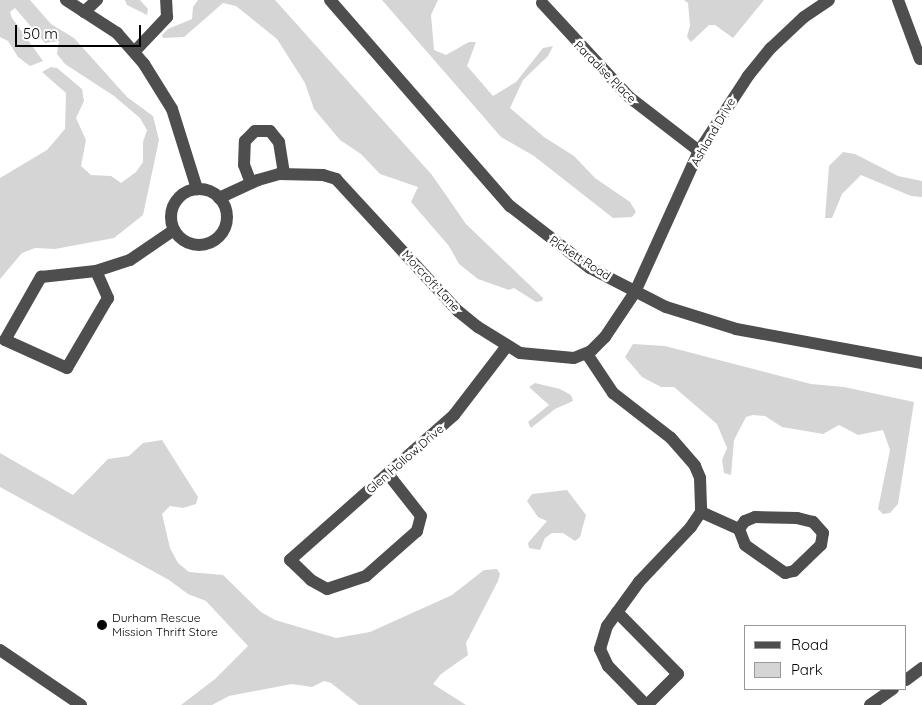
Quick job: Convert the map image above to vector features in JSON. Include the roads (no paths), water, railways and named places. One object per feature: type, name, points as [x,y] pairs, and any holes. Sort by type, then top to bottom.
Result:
[{"type":"street","points":[[66,0],[117,33],[135,51],[172,109],[197,189]]},
{"type":"street","points":[[84,12],[97,0]]},
{"type":"street","points":[[135,51],[167,17],[166,0]]},
{"type":"street","name":"Pickett Road","points":[[330,0],[510,206],[590,268],[666,307],[736,328],[922,363]]},
{"type":"street","name":"Ashland Drive","points":[[635,292],[699,152],[732,99],[772,48],[804,17],[830,0]]},
{"type":"street","points":[[898,0],[920,59]]},
{"type":"street","name":"Paradise Place","points":[[542,3],[611,80],[699,152]]},
{"type":"street","points":[[251,183],[244,165],[246,141],[255,131],[270,131],[279,142],[284,174]]},
{"type":"street","name":"Morcroft Lane","points":[[219,198],[251,183],[284,174],[323,175],[336,179],[458,311],[506,346],[520,353],[547,356],[574,358],[587,354]]},
{"type":"street","points":[[197,189],[206,190],[219,198],[227,218],[225,227],[214,241],[196,245],[179,237],[174,230],[171,212],[174,203],[180,196],[197,189]]},
{"type":"street","points":[[96,271],[108,298],[67,368],[5,340],[41,277],[96,271],[130,260],[174,230]]},
{"type":"street","points":[[617,612],[678,674],[647,705],[608,666],[600,649],[607,626],[617,612],[657,560],[691,528],[701,512],[700,478],[695,466],[671,438],[613,393],[587,354],[605,337],[635,292]]},
{"type":"street","name":"Glen Hollow Drive","points":[[388,474],[421,516],[417,531],[366,576],[327,589],[312,580],[290,560],[321,529],[388,474],[460,408],[506,346]]},
{"type":"street","points":[[701,512],[739,530],[745,545],[785,572],[794,571],[821,545],[823,533],[812,522],[798,518],[755,516],[745,521],[739,530]]},
{"type":"street","points":[[0,650],[81,705]]},
{"type":"street","points":[[907,679],[922,668]]},
{"type":"street","points":[[870,705],[892,690]]},
{"type":"place","name":"Durham Rescue Mission Thrift Store","points":[[102,625]]}]
